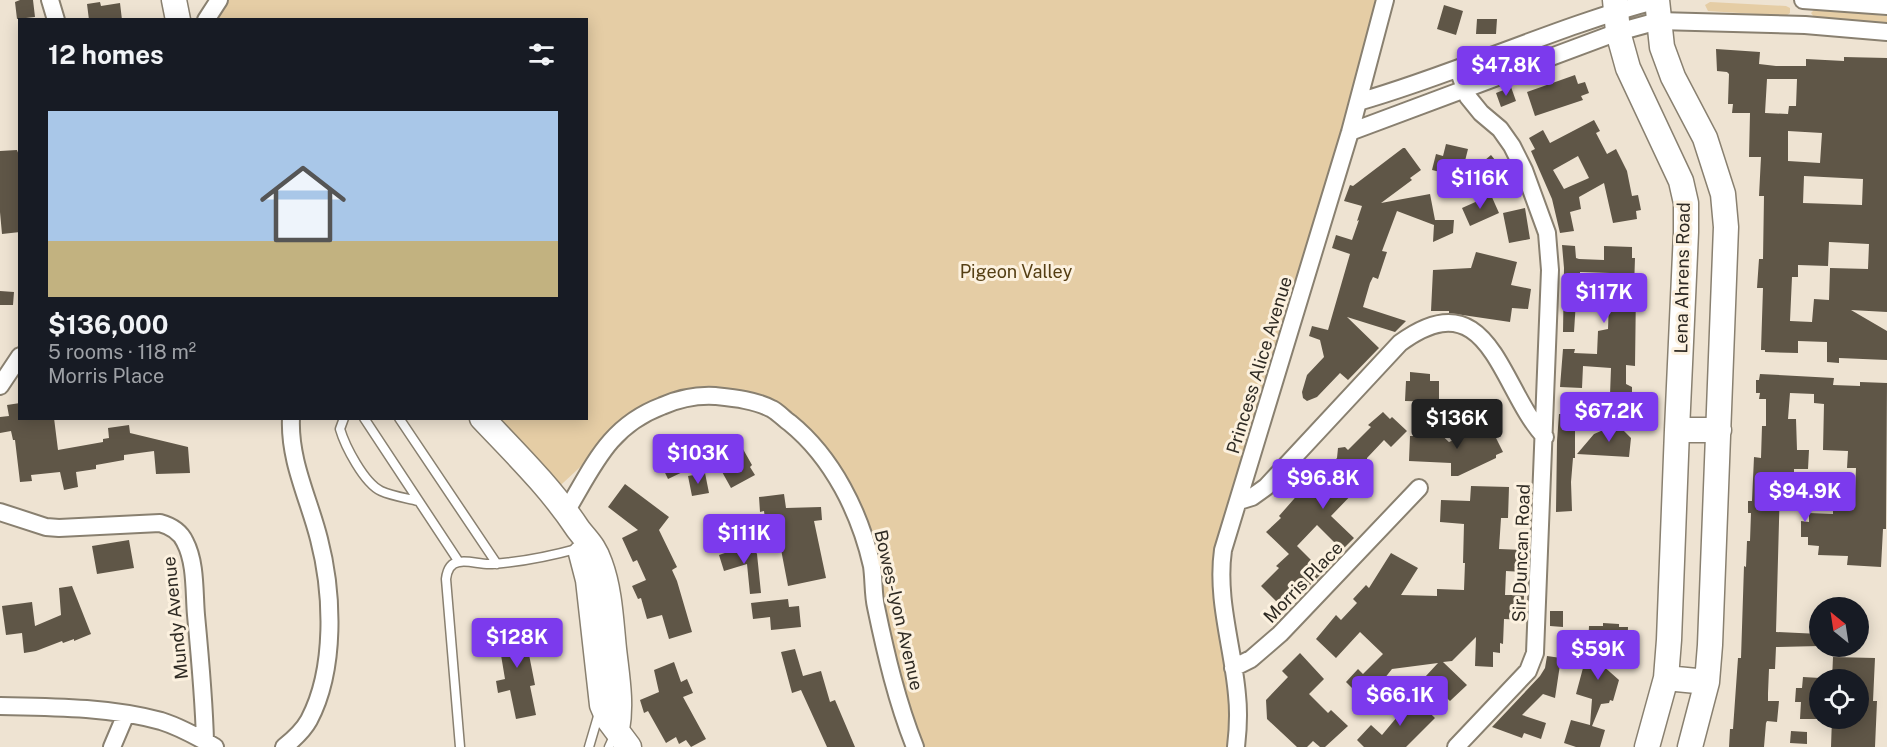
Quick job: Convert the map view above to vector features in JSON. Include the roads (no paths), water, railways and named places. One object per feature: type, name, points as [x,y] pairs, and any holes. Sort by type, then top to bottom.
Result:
[{"type":"main road","points":[[174,0],[178,18]]},
{"type":"main road","points":[[1658,5],[1662,47],[1673,77],[1705,138],[1723,194],[1726,228],[1707,682],[1690,747]]},
{"type":"main road","name":"Lena Ahrens Road","points":[[1616,15],[1628,68],[1681,181],[1686,203],[1670,640],[1666,678],[1647,747]]},
{"type":"main road","points":[[1686,203],[1723,194]]},
{"type":"main road","points":[[484,420],[579,533],[618,742]]},
{"type":"main road","points":[[1677,430],[1719,430]]},
{"type":"main road","points":[[1666,678],[1707,682]]},
{"type":"main road","points":[[610,697],[645,747]]},
{"type":"street","points":[[50,0],[55,18]]},
{"type":"street","points":[[207,18],[219,0]]},
{"type":"street","name":"Princess Alice Avenue","points":[[1236,747],[1238,712],[1222,591],[1223,550],[1350,132],[1384,0]]},
{"type":"street","points":[[1805,25],[1804,0],[1887,6]]},
{"type":"street","points":[[1358,102],[1404,89],[1616,15],[1658,5],[1805,25],[1887,32]]},
{"type":"street","points":[[1350,132],[1466,90],[1616,15]]},
{"type":"street","name":"Sir Duncan Road","points":[[1456,747],[1528,671],[1535,653],[1550,270],[1546,233],[1524,170],[1500,129],[1473,104],[1458,69]]},
{"type":"street","points":[[1239,501],[1252,497],[1266,487],[1400,343],[1416,331],[1441,322],[1461,324],[1483,339],[1495,354],[1533,425],[1545,437]]},
{"type":"street","points":[[0,386],[18,359]]},
{"type":"street","name":"Bowes-lyon Avenue","points":[[579,533],[599,456],[617,432],[642,413],[673,402],[705,396],[736,398],[772,409],[805,435],[830,465],[863,534],[872,568],[875,604],[890,668],[915,747]]},
{"type":"street","points":[[284,747],[302,731],[315,706],[326,660],[329,619],[326,574],[319,539],[295,464],[290,434],[291,420]]},
{"type":"street","name":"Morris Place","points":[[1233,668],[1251,659],[1280,634],[1419,488]]},
{"type":"street","name":"Mundy Avenue","points":[[0,512],[46,527],[72,528],[160,523],[179,532],[185,541],[193,572],[204,711],[210,744]]},
{"type":"street","points":[[0,705],[86,709],[126,714],[160,721],[210,744]]},
{"type":"street","points":[[112,747],[126,714]]},
{"type":"lane","points":[[343,420],[340,429],[343,438],[366,479],[382,492],[418,501]]},
{"type":"lane","points":[[365,420],[459,562]]},
{"type":"lane","points":[[400,420],[497,564]]},
{"type":"lane","points":[[460,747],[447,570],[452,564],[459,562],[482,565],[536,560],[579,533]]},
{"type":"lane","points":[[589,747],[610,697]]},
{"type":"park label","name":"Pigeon Valley","points":[[1016,271]]}]
